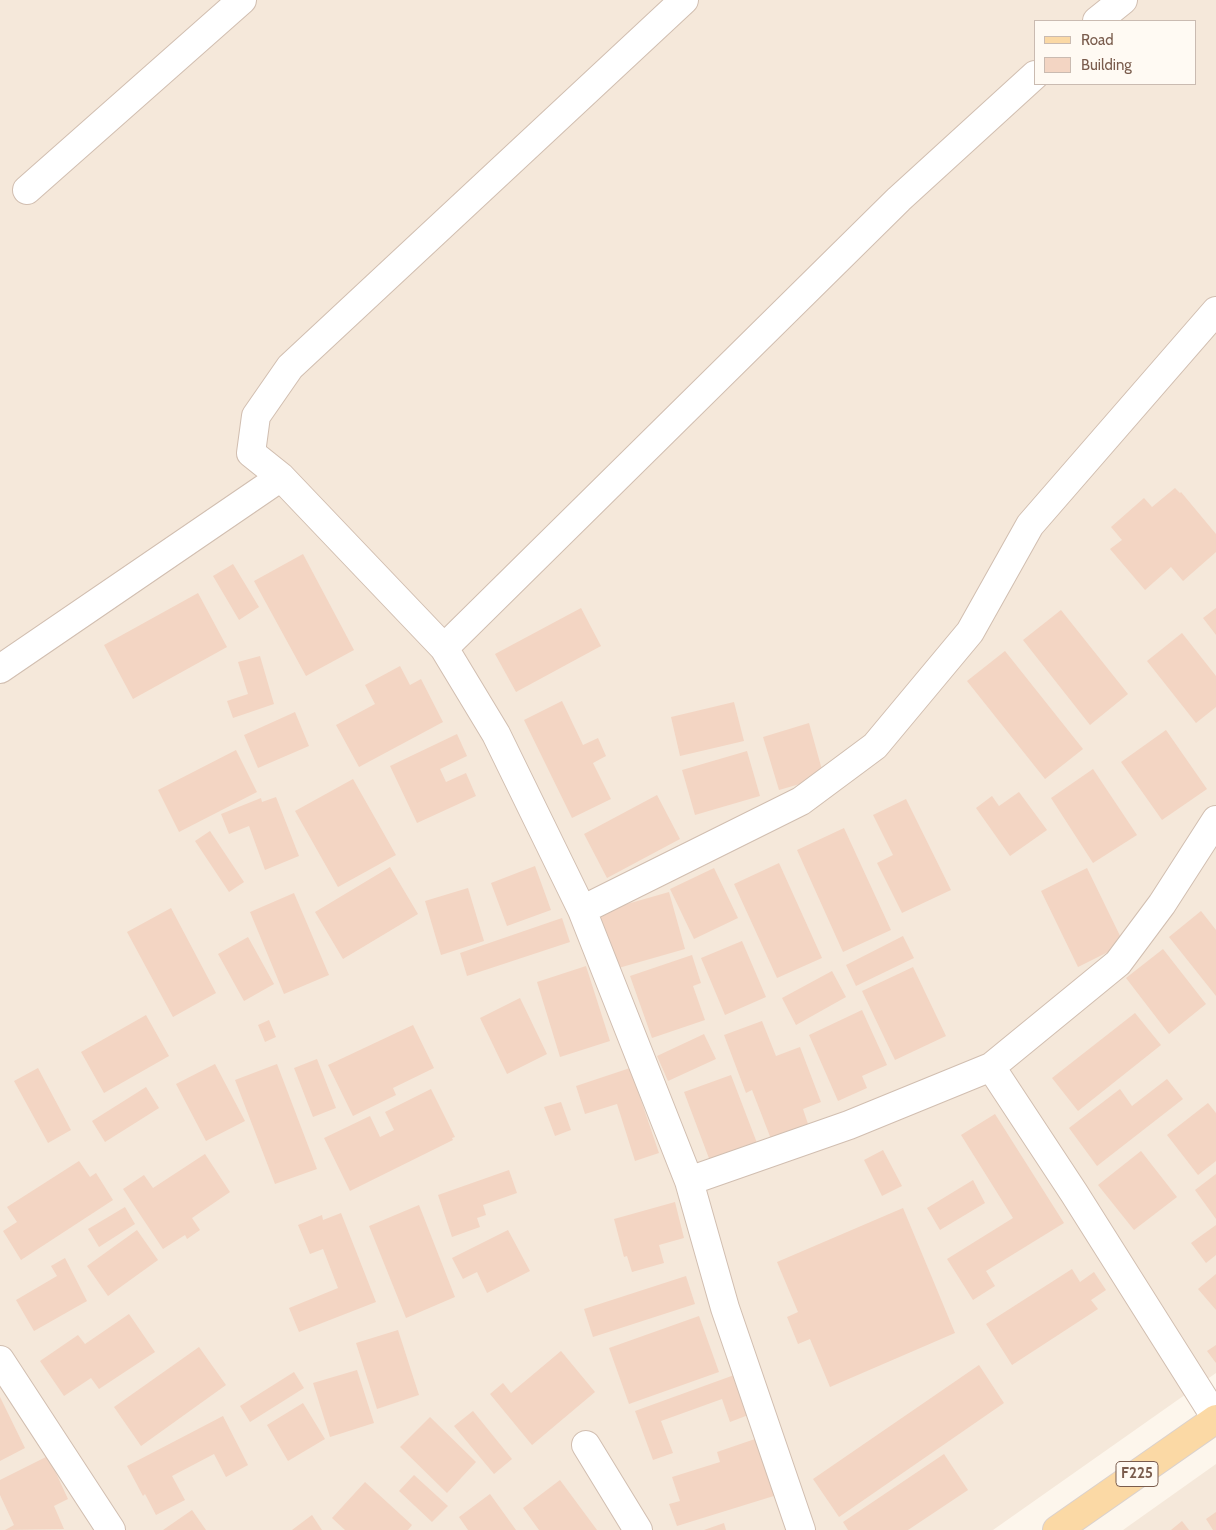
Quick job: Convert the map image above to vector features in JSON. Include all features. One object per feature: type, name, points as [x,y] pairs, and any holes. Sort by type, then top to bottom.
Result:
[{"type":"main road","name":"F225","points":[[1057,1530],[1216,1418]]},
{"type":"street","points":[[27,190],[242,0]]},
{"type":"street","points":[[684,0],[290,367],[256,416],[252,453],[281,477],[444,648],[496,734],[582,910],[689,1181],[725,1308],[801,1530]]},
{"type":"street","points":[[1099,20],[1123,0]]},
{"type":"street","points":[[444,648],[899,199],[1034,76]]},
{"type":"street","points":[[582,910],[801,801],[876,746],[970,632],[1030,525],[1216,311]]},
{"type":"street","points":[[0,668],[281,477]]},
{"type":"street","points":[[689,1181],[849,1125],[991,1067],[1118,964],[1162,904],[1216,820]]},
{"type":"street","points":[[991,1067],[1074,1193],[1216,1418]]},
{"type":"street","points":[[0,1360],[111,1530]]},
{"type":"street","points":[[586,1445],[638,1530]]},
{"type":"shaded area","points":[[0,0],[1216,0],[1216,1373],[993,1530],[0,1530]]},
{"type":"shaded area","points":[[1216,1464],[1216,1530],[1123,1530]]},
{"type":"building","points":[[1175,488],[1181,492],[1216,534],[1216,552],[1183,581],[1171,567],[1145,590],[1110,549],[1122,540],[1111,527],[1144,498],[1152,507]]},
{"type":"building","points":[[303,554],[354,650],[306,676],[254,581]]},
{"type":"building","points":[[233,564],[259,607],[239,620],[213,576]]},
{"type":"building","points":[[198,593],[227,647],[133,699],[104,645]]},
{"type":"building","points":[[581,608],[601,646],[516,692],[495,654]]},
{"type":"building","points":[[1216,608],[1216,635],[1203,618]]},
{"type":"building","points":[[1061,610],[1128,694],[1090,725],[1023,640]]},
{"type":"building","points":[[1182,633],[1216,676],[1216,707],[1196,723],[1147,661]]},
{"type":"building","points":[[1005,651],[1083,749],[1045,779],[967,681]]},
{"type":"building","points":[[260,656],[274,704],[233,718],[227,701],[248,694],[238,662]]},
{"type":"building","points":[[400,666],[410,685],[421,679],[443,722],[359,767],[336,725],[375,704],[365,685]]},
{"type":"building","points":[[562,701],[583,745],[598,738],[606,756],[593,763],[611,799],[572,818],[524,720]]},
{"type":"building","points":[[734,702],[744,741],[680,756],[671,717]]},
{"type":"building","points":[[295,712],[309,746],[258,768],[244,735]]},
{"type":"building","points":[[809,723],[824,777],[779,790],[763,737]]},
{"type":"building","points":[[1166,730],[1207,789],[1162,820],[1121,762]]},
{"type":"building","points":[[457,734],[467,756],[440,769],[446,782],[466,773],[476,796],[417,823],[390,766]]},
{"type":"building","points":[[236,750],[257,792],[179,832],[158,790]]},
{"type":"building","points":[[747,751],[760,796],[695,815],[682,770]]},
{"type":"building","points":[[1093,769],[1137,835],[1093,863],[1051,798]]},
{"type":"building","points":[[353,779],[396,855],[338,887],[295,811]]},
{"type":"building","points":[[1019,792],[1047,830],[1010,856],[976,808],[992,796],[999,806]]},
{"type":"building","points":[[657,795],[680,839],[607,878],[584,834]]},
{"type":"building","points":[[276,797],[299,856],[265,870],[249,826],[229,834],[221,814],[261,798],[262,802]]},
{"type":"building","points":[[906,799],[951,890],[902,913],[877,863],[893,855],[873,815]]},
{"type":"building","points":[[844,828],[891,930],[843,952],[797,850]]},
{"type":"building","points":[[210,831],[244,882],[229,892],[195,841]]},
{"type":"building","points":[[779,863],[822,958],[777,978],[734,884]]},
{"type":"building","points":[[535,866],[551,910],[507,926],[491,883]]},
{"type":"building","points":[[390,867],[418,914],[343,959],[315,912]]},
{"type":"building","points":[[714,868],[738,918],[694,939],[670,889]]},
{"type":"building","points":[[1087,868],[1124,944],[1078,967],[1041,891]]},
{"type":"building","points":[[468,888],[484,941],[441,955],[425,901]]},
{"type":"building","points":[[669,892],[685,949],[615,969],[599,912]]},
{"type":"building","points":[[294,893],[329,975],[284,994],[250,912]]},
{"type":"building","points":[[171,908],[216,993],[173,1017],[127,932]]},
{"type":"building","points":[[1201,911],[1216,930],[1216,996],[1169,937]]},
{"type":"building","points":[[562,918],[570,942],[467,976],[460,953]]},
{"type":"building","points":[[903,936],[914,958],[856,986],[846,965]]},
{"type":"building","points":[[248,937],[274,984],[244,1001],[218,954]]},
{"type":"building","points":[[742,941],[766,997],[725,1015],[701,958]]},
{"type":"building","points":[[1163,949],[1206,1004],[1169,1034],[1126,978]]},
{"type":"building","points":[[692,955],[701,983],[693,986],[705,1020],[652,1038],[630,976]]},
{"type":"building","points":[[586,966],[610,1041],[560,1057],[537,982]]},
{"type":"building","points":[[913,967],[946,1036],[895,1060],[862,991]]},
{"type":"building","points":[[832,971],[846,997],[796,1025],[782,998]]},
{"type":"building","points":[[520,998],[547,1054],[507,1074],[480,1018]]},
{"type":"building","points":[[862,1010],[887,1065],[862,1076],[867,1088],[838,1101],[809,1035]]},
{"type":"building","points":[[1135,1013],[1161,1045],[1078,1111],[1052,1078]]},
{"type":"building","points":[[146,1015],[169,1056],[104,1093],[81,1052]]},
{"type":"building","points":[[269,1020],[276,1037],[265,1042],[258,1025]]},
{"type":"building","points":[[762,1021],[776,1056],[800,1047],[821,1102],[803,1109],[808,1124],[771,1139],[752,1090],[746,1093],[724,1035]]},
{"type":"building","points":[[413,1025],[434,1068],[393,1088],[396,1095],[353,1116],[328,1065]]},
{"type":"building","points":[[704,1034],[716,1059],[668,1081],[657,1056]]},
{"type":"building","points":[[317,1059],[336,1108],[313,1117],[294,1068]]},
{"type":"building","points":[[215,1064],[245,1121],[206,1141],[176,1084]]},
{"type":"building","points":[[277,1064],[317,1169],[275,1184],[235,1080]]},
{"type":"building","points":[[38,1068],[71,1130],[48,1143],[14,1081]]},
{"type":"building","points":[[630,1068],[659,1153],[635,1161],[617,1104],[585,1114],[576,1086]]},
{"type":"building","points":[[731,1075],[757,1143],[710,1161],[684,1092]]},
{"type":"building","points":[[1167,1079],[1183,1099],[1097,1166],[1069,1128],[1120,1089],[1132,1106]]},
{"type":"building","points":[[146,1087],[159,1108],[105,1142],[92,1121]]},
{"type":"building","points":[[431,1089],[455,1137],[452,1138],[453,1140],[350,1191],[324,1138],[370,1116],[380,1137],[394,1130],[385,1112]]},
{"type":"building","points":[[561,1102],[571,1130],[555,1136],[544,1107]]},
{"type":"building","points":[[1208,1103],[1216,1113],[1216,1161],[1198,1175],[1167,1135]]},
{"type":"building","points":[[995,1114],[1064,1223],[986,1271],[995,1286],[973,1300],[947,1259],[1013,1218],[961,1135]]},
{"type":"building","points":[[883,1150],[902,1186],[882,1196],[864,1160]]},
{"type":"building","points":[[1141,1151],[1177,1197],[1134,1230],[1098,1185]]},
{"type":"building","points":[[205,1154],[230,1192],[192,1218],[200,1230],[187,1239],[185,1235],[163,1249],[123,1189],[144,1175],[153,1188]]},
{"type":"building","points":[[79,1161],[90,1177],[96,1173],[113,1200],[21,1260],[3,1231],[17,1222],[7,1207]]},
{"type":"building","points":[[509,1170],[517,1193],[483,1205],[486,1215],[477,1218],[480,1227],[452,1237],[438,1195]]},
{"type":"building","points":[[1216,1174],[1216,1219],[1195,1190]]},
{"type":"building","points":[[973,1180],[985,1203],[940,1230],[927,1208]]},
{"type":"building","points":[[675,1202],[684,1238],[659,1245],[664,1263],[632,1272],[627,1256],[624,1257],[614,1219]]},
{"type":"building","points":[[419,1205],[455,1297],[406,1318],[369,1226]]},
{"type":"building","points":[[125,1207],[135,1224],[99,1247],[88,1229]]},
{"type":"building","points":[[903,1208],[955,1333],[830,1387],[810,1339],[798,1344],[787,1317],[798,1312],[777,1262]]},
{"type":"building","points":[[341,1213],[376,1302],[299,1332],[289,1308],[338,1288],[323,1249],[310,1254],[298,1225],[322,1215],[323,1220]]},
{"type":"building","points":[[1216,1225],[1216,1255],[1206,1263],[1191,1243]]},
{"type":"building","points":[[137,1230],[158,1260],[108,1296],[87,1266]]},
{"type":"building","points":[[508,1230],[530,1271],[487,1293],[477,1272],[463,1279],[452,1258]]},
{"type":"building","points":[[65,1258],[87,1301],[34,1331],[16,1300],[57,1276],[51,1266]]},
{"type":"building","points":[[1072,1269],[1080,1282],[1094,1272],[1106,1290],[1091,1300],[1098,1309],[1012,1365],[986,1324]]},
{"type":"building","points":[[1216,1274],[1216,1310],[1198,1289]]},
{"type":"building","points":[[686,1276],[695,1304],[593,1337],[584,1309]]},
{"type":"building","points":[[129,1314],[155,1352],[99,1389],[91,1378],[64,1396],[40,1361],[78,1335],[85,1344]]},
{"type":"building","points":[[699,1316],[719,1372],[629,1404],[609,1348]]},
{"type":"building","points":[[398,1330],[419,1395],[377,1409],[356,1343]]},
{"type":"building","points":[[1216,1345],[1216,1363],[1207,1351]]},
{"type":"building","points":[[199,1347],[226,1385],[141,1446],[114,1407]]},
{"type":"building","points":[[561,1351],[595,1392],[532,1445],[490,1394],[503,1383],[511,1393]]},
{"type":"building","points":[[979,1365],[1004,1403],[839,1517],[813,1479]]},
{"type":"building","points":[[357,1370],[374,1423],[330,1437],[313,1383]]},
{"type":"building","points":[[294,1372],[304,1388],[250,1422],[240,1406]]},
{"type":"building","points":[[737,1374],[751,1414],[730,1422],[722,1399],[661,1421],[673,1453],[653,1460],[635,1411]]},
{"type":"building","points":[[0,1397],[25,1448],[0,1461]]},
{"type":"building","points":[[303,1403],[325,1439],[288,1461],[267,1425]]},
{"type":"building","points":[[473,1411],[512,1459],[494,1474],[454,1426]]},
{"type":"building","points":[[223,1416],[248,1465],[226,1477],[214,1454],[172,1476],[185,1500],[156,1515],[145,1494],[143,1496],[127,1466]]},
{"type":"building","points":[[430,1417],[476,1462],[447,1493],[400,1447]]},
{"type":"building","points":[[755,1439],[759,1452],[765,1451],[777,1495],[677,1526],[669,1504],[680,1501],[672,1477],[720,1462],[717,1452]]},
{"type":"building","points":[[944,1454],[968,1490],[908,1530],[848,1530],[843,1522]]},
{"type":"building","points":[[48,1456],[68,1499],[54,1506],[64,1529],[5,1530],[14,1525],[0,1495],[0,1480]]},
{"type":"building","points":[[414,1475],[448,1506],[432,1522],[399,1491]]},
{"type":"building","points":[[560,1480],[597,1530],[539,1530],[523,1508]]},
{"type":"building","points":[[365,1482],[412,1525],[408,1530],[345,1530],[332,1518]]},
{"type":"building","points":[[490,1494],[516,1530],[468,1530],[459,1517]]},
{"type":"building","points":[[192,1510],[206,1530],[163,1530]]},
{"type":"building","points":[[1216,1512],[1216,1530],[1213,1530],[1206,1519]]},
{"type":"building","points":[[312,1515],[322,1530],[292,1530]]},
{"type":"building","points":[[1182,1521],[1189,1530],[1171,1530]]},
{"type":"building","points":[[724,1523],[726,1530],[704,1530]]}]
